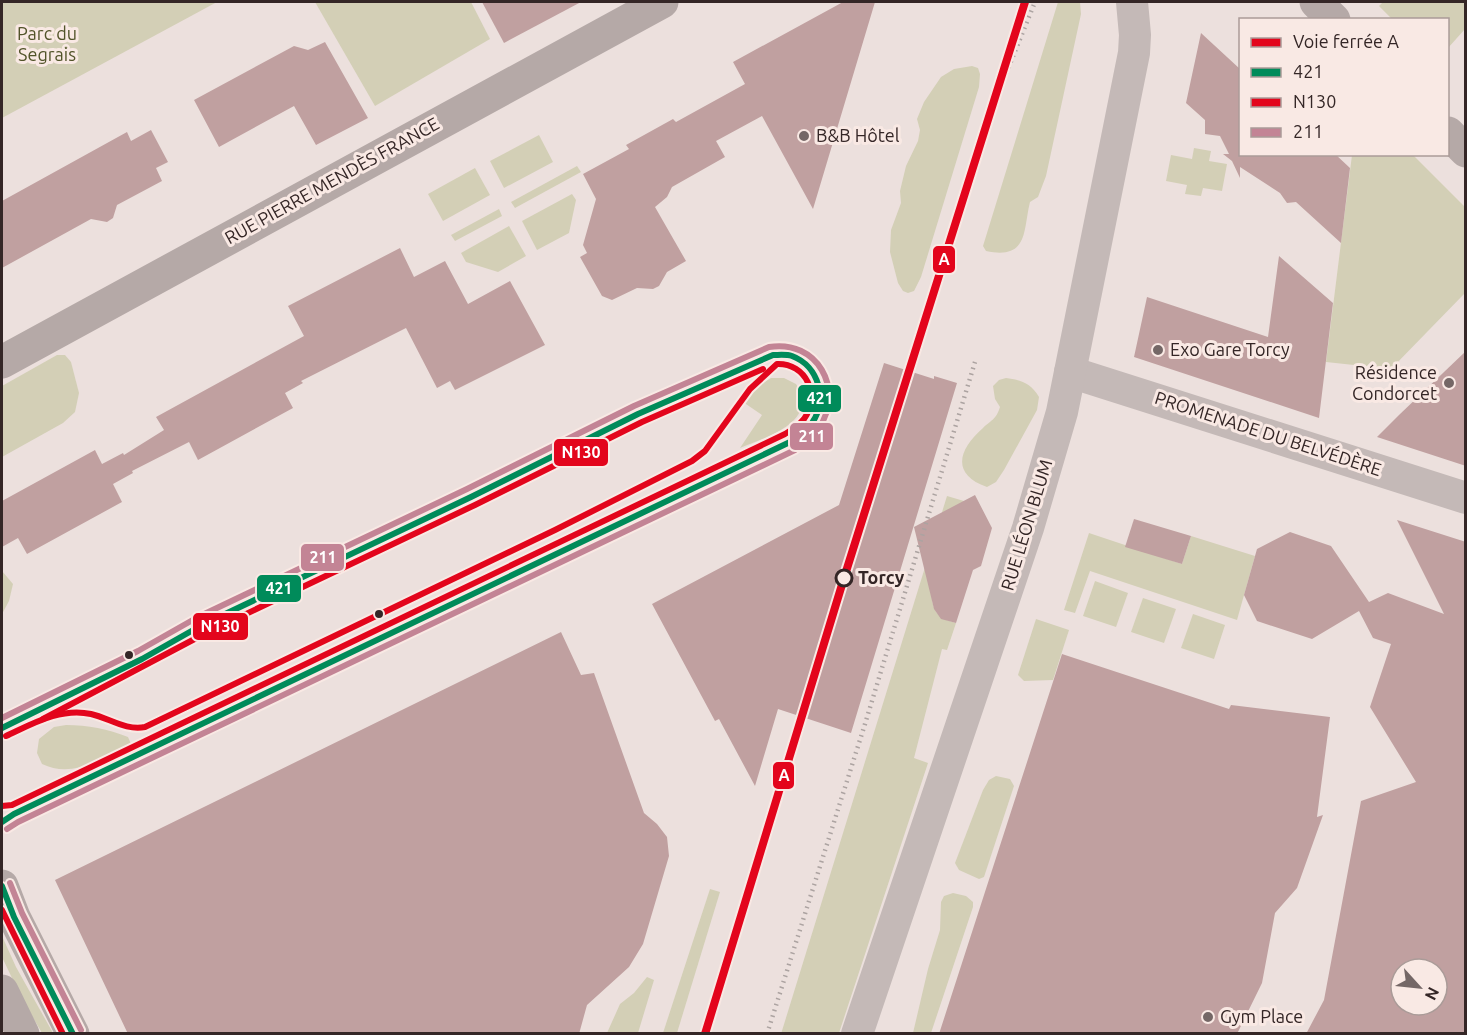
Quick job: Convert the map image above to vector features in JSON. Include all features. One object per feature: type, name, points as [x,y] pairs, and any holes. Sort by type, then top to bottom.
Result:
[{"type":"street","name":"RUE PIERRE MENDÈS FRANCE","points":[[2,362],[662,2]]},
{"type":"street","name":"RUE LÉON BLUM","points":[[857,1034],[1028,528],[1062,412],[1134,53],[1132,2]]},
{"type":"street","points":[[1316,2],[1332,18]]},
{"type":"street","points":[[1449,134],[1466,151]]},
{"type":"street","name":"PROMENADE DU BELVÉDÈRE","points":[[1070,372],[1466,498]]},
{"type":"street","points":[[2,886],[14,917],[73,1034]]},
{"type":"street","points":[[2,991],[23,1034]]},
{"type":"green space","name":"Parc du Segrais","points":[[2,2],[217,2],[2,118]]},
{"type":"green space","points":[[315,2],[471,2],[490,39],[375,106]]},
{"type":"green space","points":[[1058,2],[1080,2],[1081,14],[1046,176],[1038,197],[1030,202],[1024,232],[1017,247],[1000,253],[986,251],[983,246]]},
{"type":"green space","points":[[1383,2],[1465,2],[1465,29],[1449,47],[1449,18],[1391,18],[1379,6]]},
{"type":"green space","points":[[972,66],[978,68],[980,74],[979,87],[921,277],[914,291],[908,293],[903,291],[898,283],[890,252],[891,230],[901,203],[900,191],[906,166],[918,141],[920,130],[917,119],[924,102],[941,77],[954,69]]},
{"type":"green space","points":[[539,135],[553,162],[504,188],[490,161]]},
{"type":"green space","points":[[1194,148],[1211,151],[1209,161],[1227,164],[1222,191],[1203,188],[1201,196],[1185,194],[1187,185],[1166,181],[1171,155],[1192,159]]},
{"type":"green space","points":[[1352,156],[1414,156],[1465,207],[1465,293],[1391,369],[1326,362]]},
{"type":"green space","points":[[577,166],[581,172],[515,208],[511,202]]},
{"type":"green space","points":[[475,168],[490,195],[443,221],[428,194]]},
{"type":"green space","points":[[572,194],[576,200],[569,233],[537,250],[522,221]]},
{"type":"green space","points":[[499,209],[502,216],[455,241],[451,235]]},
{"type":"green space","points":[[509,226],[526,256],[498,272],[466,262],[461,253]]},
{"type":"green space","points":[[57,355],[65,355],[71,362],[79,393],[75,412],[63,423],[2,457],[2,386]]},
{"type":"green space","points":[[771,378],[784,378],[796,384],[802,397],[801,408],[796,418],[787,426],[740,448],[762,415],[743,402],[758,386]]},
{"type":"green space","points":[[1006,378],[1021,381],[1033,388],[1039,397],[1037,410],[1004,470],[996,482],[987,487],[975,482],[968,475],[963,468],[962,461],[968,445],[997,415],[1000,407],[995,399],[993,386],[999,380]]},
{"type":"green space","points":[[947,496],[964,501],[932,600],[940,616],[956,623],[947,650],[942,649],[914,758],[928,763],[839,1033],[781,1034]]},
{"type":"green space","points":[[1089,533],[1182,564],[1191,536],[1255,556],[1237,620],[1090,571],[1075,613],[1064,610]]},
{"type":"green space","points":[[2,571],[13,584],[9,601],[2,614]]},
{"type":"green space","points":[[1095,581],[1128,593],[1116,627],[1083,616]]},
{"type":"green space","points":[[1143,598],[1176,609],[1164,643],[1131,632]]},
{"type":"green space","points":[[1193,614],[1225,625],[1214,659],[1181,648]]},
{"type":"green space","points":[[1036,619],[1069,630],[1053,680],[1024,681],[1018,675]]},
{"type":"green space","points":[[66,725],[113,732],[128,737],[131,744],[88,765],[76,768],[54,768],[42,764],[37,753],[39,739],[54,727]]},
{"type":"green space","points":[[996,776],[1010,779],[1014,786],[984,877],[979,879],[959,870],[955,863],[983,790],[989,780]]},
{"type":"green space","points":[[710,889],[720,892],[677,1033],[663,1033]]},
{"type":"green space","points":[[953,893],[966,896],[973,902],[973,907],[931,1033],[913,1033],[940,930],[941,902],[944,896]]},
{"type":"green space","points":[[2,936],[16,967],[53,1033],[42,1033],[21,997],[2,957]]},
{"type":"green space","points":[[647,977],[654,980],[638,1033],[607,1033],[620,1004],[634,993]]},
{"type":"building","points":[[482,2],[581,2],[504,43]]},
{"type":"building","points":[[843,2],[875,2],[813,209],[762,116],[716,141],[725,157],[672,187],[667,197],[655,207],[686,261],[667,272],[659,286],[653,289],[637,288],[612,300],[602,296],[580,257],[587,253],[583,245],[596,199],[583,174],[629,149],[626,145],[673,119],[676,122],[745,84],[733,62]]},
{"type":"building","points":[[1201,33],[1239,68],[1239,156],[1337,156],[1350,168],[1341,243],[1296,202],[1287,203],[1280,193],[1240,167],[1240,178],[1232,161],[1223,154],[1229,154],[1220,136],[1205,134],[1205,120],[1186,103]]},
{"type":"building","points":[[325,42],[368,118],[316,145],[294,106],[219,147],[194,100],[294,46],[308,50]]},
{"type":"building","points":[[151,130],[168,162],[156,168],[162,181],[117,205],[113,218],[107,222],[91,219],[2,268],[2,201],[127,132],[131,141]]},
{"type":"building","points":[[400,248],[414,277],[445,261],[468,304],[510,281],[545,345],[455,390],[450,381],[437,388],[406,328],[301,381],[303,383],[285,393],[293,408],[198,460],[189,442],[132,471],[133,473],[113,484],[122,502],[27,554],[18,538],[2,547],[2,501],[95,450],[102,464],[123,453],[124,455],[164,430],[156,417],[304,336],[288,306]]},
{"type":"building","points":[[1279,256],[1333,303],[1319,418],[1134,357],[1147,297],[1268,337]]},
{"type":"building","name":"Résidence Condorcet","points":[[1466,351],[1466,466],[1377,437],[1399,415]]},
{"type":"building","points":[[884,363],[934,379],[934,376],[957,383],[851,733],[778,709],[755,786],[719,719],[715,721],[652,604],[839,505]]},
{"type":"building","points":[[975,495],[992,528],[981,566],[973,570],[956,623],[941,619],[934,609],[914,527]]},
{"type":"building","points":[[1134,519],[1191,536],[1182,564],[1125,547]]},
{"type":"building","points":[[1397,520],[1466,542],[1466,1034],[1306,1034],[1324,1000],[1361,801],[1416,782],[1370,707],[1391,644],[1373,638],[1359,611],[1312,639],[1257,621],[1244,595],[1257,549],[1290,532],[1331,546],[1369,602],[1388,593],[1444,614]]},
{"type":"building","points":[[561,632],[581,675],[594,673],[644,813],[667,837],[669,856],[643,944],[629,967],[587,1005],[579,1034],[128,1034],[55,880]]},
{"type":"building","points":[[1062,654],[1229,709],[1231,705],[1330,717],[1317,817],[1323,815],[1297,888],[1275,913],[1262,983],[1237,1034],[939,1034]]},
{"type":"railway","points":[[995,101],[1035,2]]},
{"type":"railway","points":[[767,1034],[865,724],[975,362]]},
{"type":"rail line","name":"A","points":[[705,1034],[844,578],[1025,2]]},
{"type":"transit line","name":"211","points":[[2,718],[138,651],[198,617],[467,489],[634,406],[769,347],[786,347],[801,351],[813,359],[822,370],[829,398],[826,413],[817,431],[795,450],[7,829]]},
{"type":"transit line","name":"421","points":[[2,728],[142,659],[202,625],[471,497],[638,414],[773,355],[792,356],[801,361],[809,367],[818,385],[820,394],[817,414],[807,429],[790,442],[14,814],[2,822]]},
{"type":"transit line","name":"N130","points":[[2,806],[12,805],[785,434],[802,421],[809,410],[811,391],[808,382],[796,369],[777,364],[750,389],[705,451],[692,461],[555,530],[145,727],[124,726],[80,712],[47,718],[6,736]]},
{"type":"transit line","name":"N130","points":[[43,719],[206,633],[475,505],[642,422],[763,369]]},
{"type":"transit line","name":"211","points":[[10,883],[22,913],[81,1030]]},
{"type":"transit line","name":"421","points":[[2,886],[14,917],[73,1034]]},
{"type":"transit line","name":"N130","points":[[2,910],[63,1034]]},
{"type":"place","name":"B&B Hôtel","points":[[804,136]]},
{"type":"place","name":"Exo Gare Torcy","points":[[1158,350]]},
{"type":"place","name":"Résidence Condorcet","points":[[1449,383]]},
{"type":"place","name":"Torcy","points":[[844,578]]},
{"type":"place","name":"Gym Place","points":[[1208,1017]]}]
